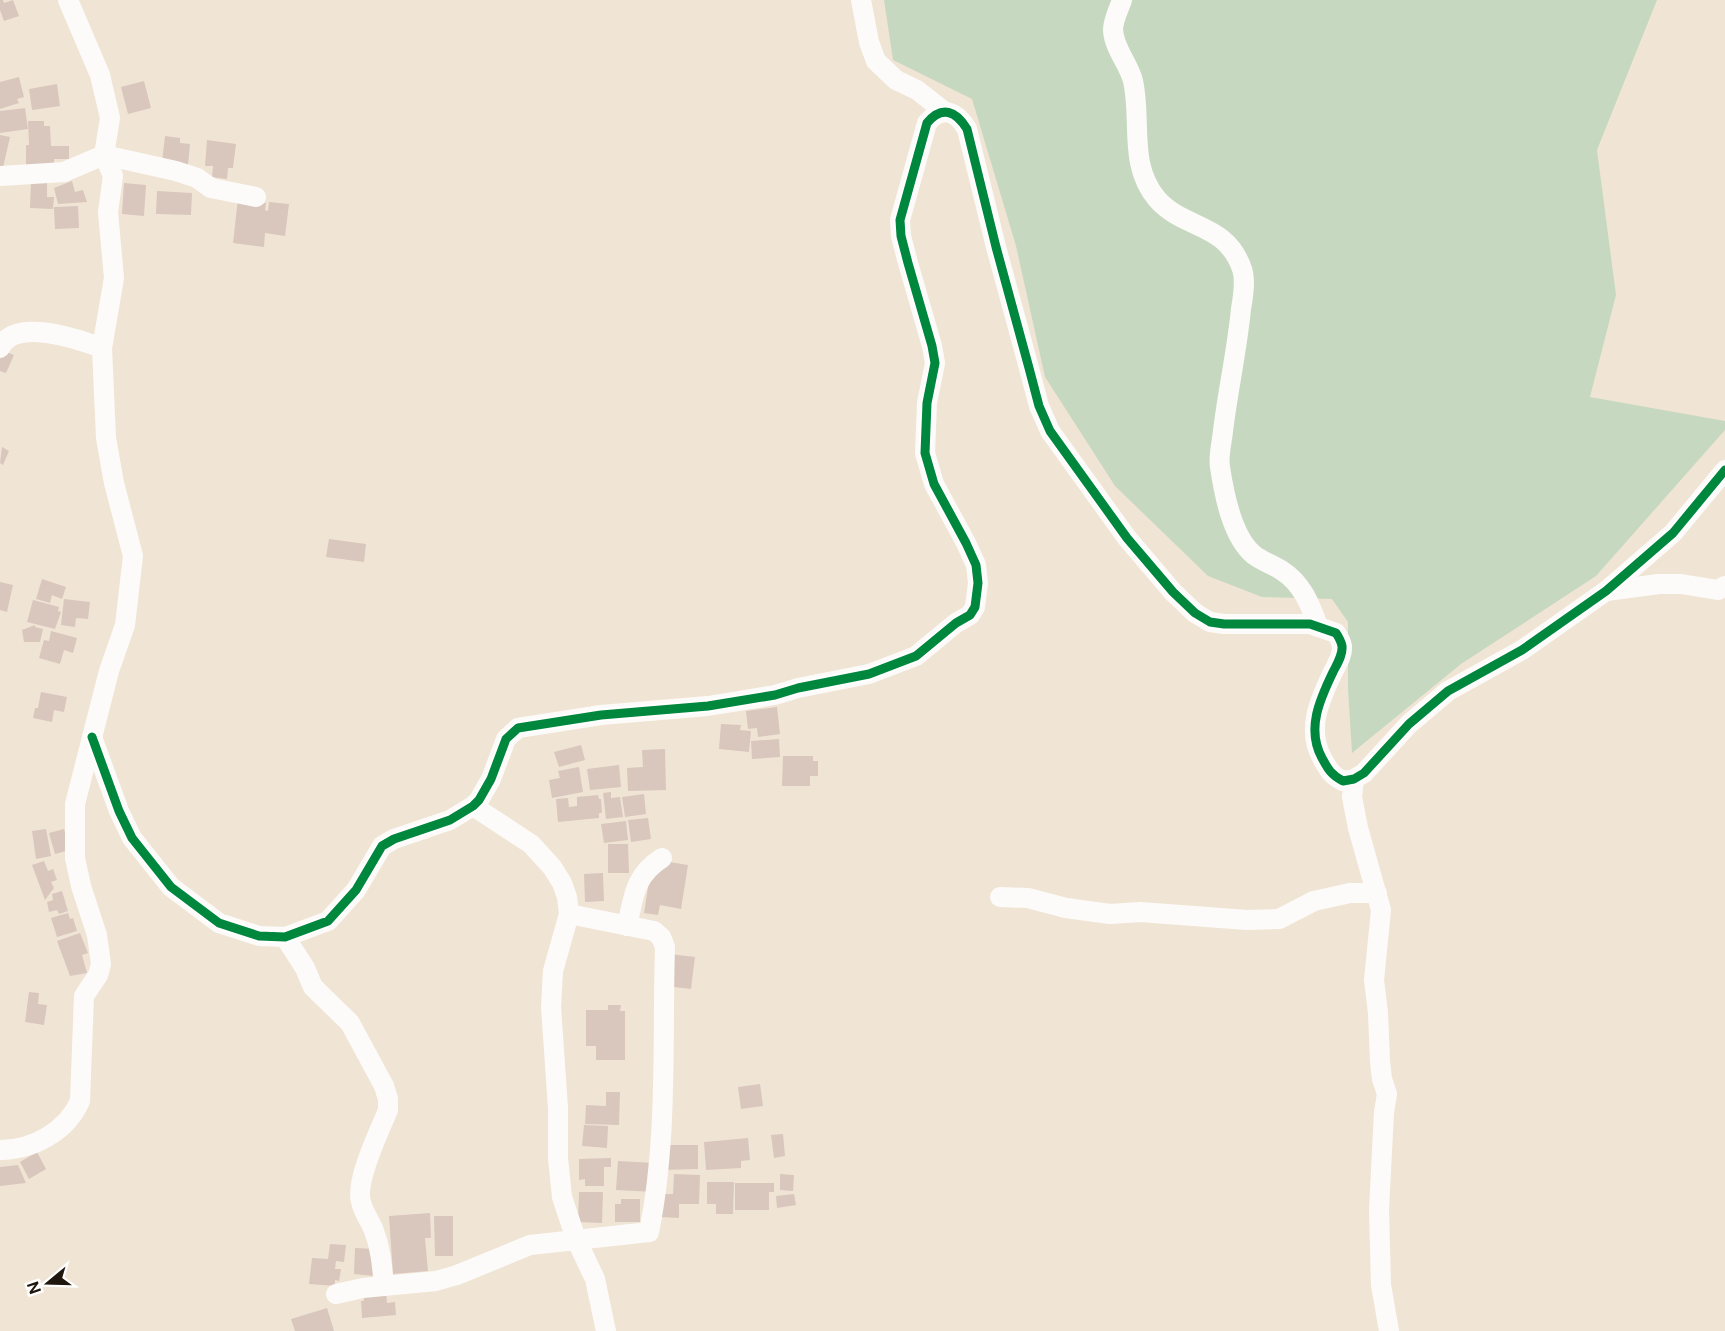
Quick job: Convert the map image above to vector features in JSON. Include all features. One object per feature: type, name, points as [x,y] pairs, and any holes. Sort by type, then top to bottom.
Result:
[{"type":"street","points":[[0,1150],[20,1148],[44,1138],[68,1122],[80,1101],[84,996],[98,975],[101,964],[99,943],[81,886],[75,858],[75,804],[109,671],[125,625],[133,556],[114,483],[106,438],[102,348],[114,278],[108,212],[113,176],[104,154],[110,118],[100,75],[68,0]]},
{"type":"street","points":[[861,0],[869,42],[876,61],[896,80],[916,90],[945,112]]},
{"type":"street","points":[[1122,0],[1113,30],[1122,58],[1133,81],[1137,154],[1143,176],[1158,201],[1210,231],[1229,245],[1236,253],[1244,273],[1241,314],[1219,464],[1227,505],[1246,547],[1254,555],[1293,578],[1302,590],[1318,626]]},
{"type":"street","points":[[92,737],[119,811],[132,838],[171,887],[219,923],[258,936],[285,937],[328,921],[356,890],[382,846],[394,839],[450,820],[473,806],[491,779],[506,739],[518,728],[601,715],[708,706],[775,695],[798,688],[869,674],[916,656],[956,623],[970,615],[975,607],[978,583],[976,566],[934,484],[925,453],[927,403],[935,363],[901,236],[900,220],[927,123],[933,116],[945,112],[952,113],[961,119],[967,129],[993,237],[1039,406],[1050,431],[1127,538],[1173,592],[1195,613],[1210,622],[1224,624],[1310,624],[1336,633],[1342,645],[1340,657],[1324,690],[1314,719],[1319,753],[1331,775],[1343,781],[1354,779],[1364,773],[1409,724],[1448,691],[1522,650],[1606,591],[1673,532],[1725,470]]},
{"type":"street","points":[[0,176],[64,172],[104,154],[176,171],[197,178],[211,188],[256,196]]},
{"type":"street","points":[[0,348],[9,337],[20,333],[68,335],[102,348]]},
{"type":"street","points":[[1606,591],[1659,584],[1681,584],[1718,590],[1725,586]]},
{"type":"street","points":[[1354,779],[1352,797],[1358,828],[1381,910],[1374,980],[1382,1079],[1387,1094],[1379,1210],[1381,1285],[1389,1331]]},
{"type":"street","points":[[473,806],[531,843],[552,867],[567,897],[569,914],[553,971],[551,1007],[562,1197],[576,1239],[594,1279],[606,1331]]},
{"type":"street","points":[[627,926],[637,884],[643,874],[662,858]]},
{"type":"street","points":[[1000,897],[1028,898],[1066,908],[1110,914],[1140,912],[1247,920],[1280,919],[1314,901],[1350,893],[1377,893]]},
{"type":"street","points":[[336,1294],[447,1278],[530,1245],[649,1232],[656,1198],[662,1102],[665,947],[661,937],[654,931],[569,914]]},
{"type":"street","points":[[285,937],[305,968],[313,987],[350,1023],[384,1086],[388,1099],[388,1110],[361,1179],[360,1194],[361,1203],[380,1247],[384,1286]]},
{"type":"green space","points":[[884,0],[1657,0],[1597,150],[1616,295],[1590,397],[1725,421],[1725,430],[1596,576],[1461,664],[1352,753],[1348,689],[1348,622],[1332,599],[1262,597],[1208,576],[1115,486],[1045,377],[1016,246],[972,99],[893,60]]},
{"type":"building","points":[[0,0],[4,3],[13,0],[19,16],[4,21],[0,10]]},
{"type":"building","points":[[19,77],[24,97],[17,99],[19,103],[0,109],[0,82]]},
{"type":"building","points":[[144,81],[151,108],[128,114],[121,87]]},
{"type":"building","points":[[57,84],[60,106],[32,110],[29,89]]},
{"type":"building","points":[[25,108],[28,129],[0,133],[0,111]]},
{"type":"building","points":[[28,121],[44,121],[44,126],[50,126],[51,146],[69,146],[69,159],[54,159],[54,165],[26,166],[26,145],[29,145]]},
{"type":"building","points":[[0,135],[10,137],[2,172],[0,171]]},
{"type":"building","points":[[165,136],[180,138],[180,143],[190,144],[188,165],[162,162]]},
{"type":"building","points":[[207,140],[236,144],[233,168],[228,168],[227,179],[212,177],[213,166],[205,166]]},
{"type":"building","points":[[31,181],[47,181],[47,197],[54,197],[53,209],[30,208]]},
{"type":"building","points":[[72,181],[75,192],[83,190],[87,202],[58,204],[54,188]]},
{"type":"building","points":[[124,183],[146,185],[144,216],[122,214]]},
{"type":"building","points":[[157,191],[192,193],[191,215],[156,214]]},
{"type":"building","points":[[238,199],[266,203],[265,210],[268,211],[269,202],[289,204],[285,236],[265,233],[264,247],[233,243]]},
{"type":"building","points":[[78,206],[79,228],[55,229],[54,207]]},
{"type":"building","points":[[3,351],[14,355],[6,373],[0,371]]},
{"type":"building","points":[[2,447],[9,451],[3,465],[0,463]]},
{"type":"building","points":[[329,539],[366,544],[364,562],[326,557]]},
{"type":"building","points":[[42,579],[66,587],[62,599],[52,595],[50,603],[36,599]]},
{"type":"building","points":[[0,582],[13,585],[7,612],[0,610]]},
{"type":"building","points":[[64,599],[90,602],[88,619],[76,618],[75,627],[61,625]]},
{"type":"building","points":[[33,600],[59,607],[58,611],[61,612],[55,629],[27,622]]},
{"type":"building","points":[[35,625],[43,629],[40,642],[24,642],[22,630]]},
{"type":"building","points":[[51,631],[77,638],[73,653],[64,650],[60,664],[39,658],[44,640],[49,641]]},
{"type":"building","points":[[41,692],[67,697],[64,712],[54,710],[52,722],[33,718],[35,708],[38,708]]},
{"type":"building","points":[[777,707],[780,734],[758,737],[757,728],[748,729],[746,711]]},
{"type":"building","points":[[721,724],[741,725],[740,730],[751,731],[749,752],[719,749]]},
{"type":"building","points":[[779,739],[780,757],[752,759],[751,741]]},
{"type":"building","points":[[581,745],[585,760],[559,767],[554,752]]},
{"type":"building","points":[[665,749],[666,790],[628,791],[627,768],[643,767],[642,750]]},
{"type":"building","points":[[783,756],[813,756],[813,761],[818,761],[818,776],[810,776],[810,786],[782,786]]},
{"type":"building","points":[[619,765],[621,787],[590,790],[587,769]]},
{"type":"building","points":[[579,767],[583,792],[552,798],[549,780],[560,778],[558,771]]},
{"type":"building","points":[[611,792],[611,798],[620,797],[623,817],[606,819],[603,793]]},
{"type":"building","points":[[644,794],[646,814],[625,817],[622,797]]},
{"type":"building","points":[[598,795],[601,799],[602,813],[599,813],[599,818],[558,822],[556,799],[568,798],[569,807],[577,806],[577,797]]},
{"type":"building","points":[[648,818],[651,839],[631,842],[628,820]]},
{"type":"building","points":[[626,821],[628,840],[604,843],[601,824]]},
{"type":"building","points":[[46,829],[51,856],[36,859],[32,831]]},
{"type":"building","points":[[64,829],[70,850],[55,854],[49,833]]},
{"type":"building","points":[[608,844],[628,844],[629,873],[608,873]]},
{"type":"building","points":[[44,861],[48,871],[53,869],[57,880],[51,882],[54,888],[45,900],[32,865]]},
{"type":"building","points":[[663,861],[688,865],[681,909],[660,905],[658,915],[644,913],[651,869],[661,871]]},
{"type":"building","points":[[603,873],[604,901],[585,902],[584,874]]},
{"type":"building","points":[[62,891],[68,911],[59,914],[57,910],[49,912],[47,902],[53,900],[52,894]]},
{"type":"building","points":[[68,913],[70,919],[73,918],[77,931],[57,937],[51,918]]},
{"type":"building","points":[[80,933],[88,953],[82,955],[87,973],[70,976],[57,941]]},
{"type":"building","points":[[670,954],[695,957],[691,989],[666,986]]},
{"type":"building","points":[[29,992],[39,993],[38,1004],[47,1005],[44,1025],[25,1022]]},
{"type":"building","points":[[608,1005],[621,1005],[620,1011],[625,1011],[625,1060],[596,1060],[596,1046],[586,1046],[586,1010],[608,1010]]},
{"type":"building","points":[[760,1084],[763,1106],[741,1109],[738,1087]]},
{"type":"building","points":[[606,1092],[620,1092],[619,1125],[585,1124],[586,1105],[606,1106]]},
{"type":"building","points":[[584,1125],[608,1126],[607,1148],[582,1146]]},
{"type":"building","points":[[783,1134],[785,1156],[774,1158],[771,1135]]},
{"type":"building","points":[[748,1138],[750,1160],[741,1161],[741,1168],[706,1170],[704,1142]]},
{"type":"building","points":[[660,1145],[698,1145],[698,1169],[661,1170]]},
{"type":"building","points":[[37,1152],[46,1169],[29,1179],[20,1162]]},
{"type":"building","points":[[611,1158],[611,1167],[604,1167],[604,1186],[585,1186],[585,1179],[579,1180],[579,1159]]},
{"type":"building","points":[[618,1161],[655,1163],[654,1192],[616,1190]]},
{"type":"building","points":[[18,1165],[26,1183],[0,1186],[0,1167]]},
{"type":"building","points":[[674,1174],[700,1175],[699,1204],[679,1204],[679,1218],[660,1217],[661,1194],[673,1194]]},
{"type":"building","points":[[780,1174],[794,1175],[793,1191],[780,1190]]},
{"type":"building","points":[[707,1182],[734,1182],[733,1214],[716,1214],[716,1204],[707,1204]]},
{"type":"building","points":[[735,1183],[774,1183],[774,1192],[769,1192],[769,1210],[735,1210]]},
{"type":"building","points":[[579,1192],[603,1192],[602,1223],[578,1222]]},
{"type":"building","points":[[794,1194],[796,1205],[777,1208],[776,1196]]},
{"type":"building","points":[[621,1199],[640,1199],[640,1222],[615,1222],[615,1204],[621,1204]]},
{"type":"building","points":[[430,1213],[431,1238],[425,1238],[428,1271],[393,1274],[389,1216]]},
{"type":"building","points":[[434,1216],[453,1216],[453,1256],[435,1256]]},
{"type":"building","points":[[330,1244],[346,1245],[344,1262],[336,1261],[335,1269],[341,1269],[339,1281],[335,1280],[335,1286],[309,1284],[312,1258],[328,1259]]},
{"type":"building","points":[[355,1248],[375,1249],[374,1276],[354,1274]]},
{"type":"building","points":[[386,1290],[387,1303],[395,1302],[396,1315],[362,1318],[363,1292]]},
{"type":"building","points":[[327,1308],[334,1331],[295,1331],[291,1319]]},
{"type":"cycle path","points":[[92,737],[119,811],[132,838],[171,887],[219,923],[259,936],[285,937],[328,921],[356,890],[382,846],[394,839],[450,820],[473,806],[491,779],[506,739],[518,728],[601,715],[708,706],[775,695],[798,688],[869,674],[916,656],[956,623],[970,615],[975,607],[978,583],[976,565],[934,484],[925,453],[927,403],[935,363],[901,236],[900,220],[927,123],[943,112],[953,114],[967,129],[1039,406],[1050,431],[1127,538],[1173,592],[1195,613],[1210,622],[1224,624],[1310,624],[1336,633],[1342,644],[1342,653],[1320,703],[1315,736],[1317,747],[1326,765],[1343,781],[1354,779],[1364,773],[1409,724],[1448,691],[1522,650],[1606,591],[1673,533],[1725,470]]}]
